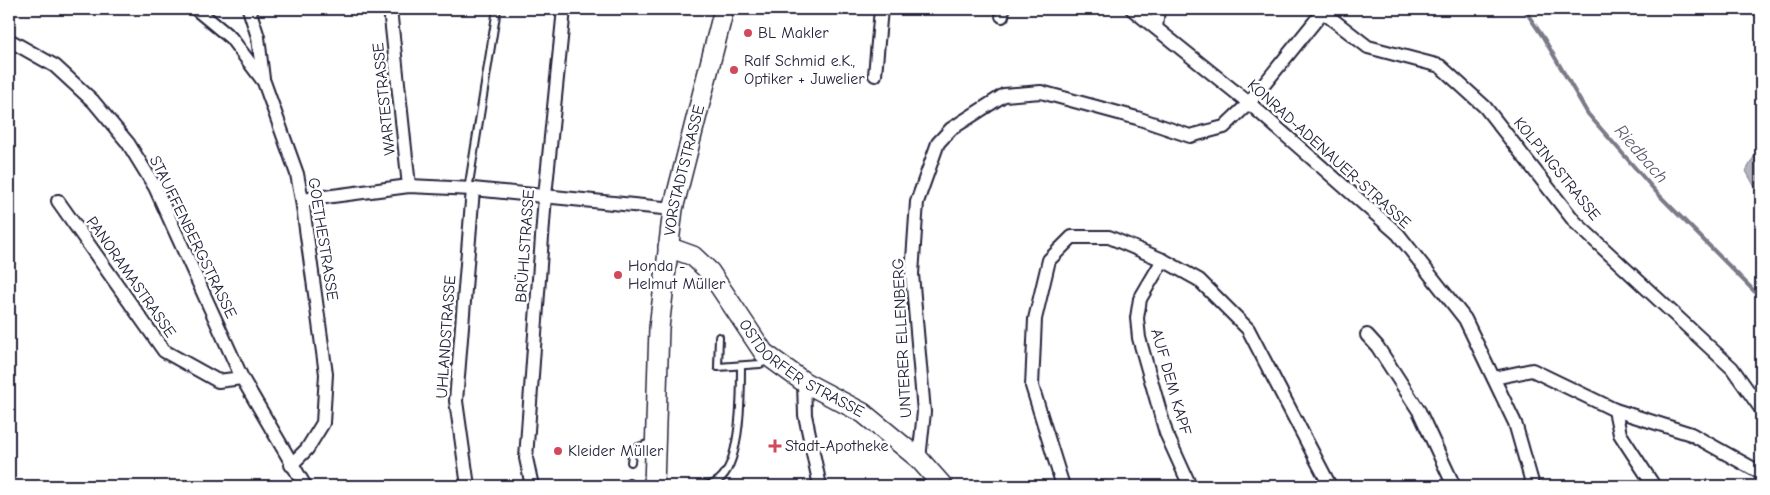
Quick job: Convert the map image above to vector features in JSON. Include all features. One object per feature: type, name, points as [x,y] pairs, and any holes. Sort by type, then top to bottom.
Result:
[{"type":"main road","name":"VORSTADTSTRASSE","points":[[654,486],[659,328],[673,209],[724,9]]},
{"type":"main road","name":"OSTDORFER STRASSE","points":[[668,248],[693,256],[710,272],[764,353],[804,382],[864,413],[919,459],[943,486]]},
{"type":"street","name":"GOETHESTRASSE","points":[[196,9],[231,38],[264,82],[297,174],[326,374],[323,423],[307,449],[291,465]]},
{"type":"street","points":[[249,9],[258,37],[264,82]]},
{"type":"street","name":"WARTESTRASSE","points":[[390,9],[409,186]]},
{"type":"street","name":"BRÜHLSTRASSE","points":[[532,486],[526,458],[545,196],[564,9]]},
{"type":"street","points":[[875,75],[881,9]]},
{"type":"street","name":"KONRAD-ADENAUER-STRASSE","points":[[1132,9],[1249,103],[1398,234],[1466,319],[1515,423],[1533,486]]},
{"type":"street","points":[[1156,28],[1158,9]]},
{"type":"street","name":"UNTERER ELLENBERG","points":[[919,459],[924,412],[912,274],[917,202],[938,143],[951,129],[1004,95],[1040,92],[1137,118],[1190,136],[1224,127],[1249,103],[1322,10]]},
{"type":"street","name":"KOLPINGSTRASSE","points":[[1322,10],[1368,47],[1440,66],[1485,107],[1575,222],[1732,368],[1761,409]]},
{"type":"street","name":"STAUFFENBERGSTRASSE","points":[[9,40],[55,66],[93,102],[128,143],[155,187],[242,378],[291,465],[305,486]]},
{"type":"street","points":[[302,200],[409,186],[545,196],[673,209]]},
{"type":"street","name":"UHLANDSTRASSE","points":[[468,486],[456,401],[470,190]]},
{"type":"street","name":"PANORAMASTRASSE","points":[[58,201],[164,351],[218,381],[242,378]]},
{"type":"street","points":[[1063,486],[1032,386],[1036,319],[1049,260],[1072,237],[1109,237],[1162,260],[1199,280],[1248,329],[1330,486]]},
{"type":"street","name":"AUF DEM KAPF","points":[[1162,260],[1140,299],[1137,318],[1139,338],[1166,433],[1190,486]]},
{"type":"street","points":[[1367,335],[1377,346],[1419,411],[1454,486]]},
{"type":"street","points":[[1494,378],[1532,370],[1615,410],[1691,434],[1761,473]]},
{"type":"street","points":[[804,382],[805,415],[820,486]]},
{"type":"street","points":[[1615,410],[1620,434],[1654,486]]},
{"type":"lane","name":"UHLANDSTRASSE","points":[[470,190],[497,9]]},
{"type":"lane","points":[[719,337],[718,367],[741,367],[760,364],[771,358]]},
{"type":"lane","points":[[705,486],[713,484],[722,478],[729,466],[735,442],[741,401],[741,367]]},
{"type":"lane","points":[[631,462],[633,449],[654,442]]},
{"type":"lane","points":[[722,478],[724,486]]},
{"type":"shaded area","points":[[1761,149],[1761,198],[1746,171],[1756,153]]},
{"type":"waterway","name":"Riedbach","points":[[1524,9],[1543,37],[1588,114],[1658,194],[1761,298]]},
{"type":"place","name":"BL Makler","points":[[748,33]]},
{"type":"place","name":"Ralf Schmid e.K., Optiker + Juwelier","points":[[734,70]]},
{"type":"place","name":"Honda - Helmut Müller","points":[[618,275]]},
{"type":"place","name":"Stadt-Apotheke","points":[[775,446]]},
{"type":"place","name":"Kleider Müller","points":[[558,451]]}]
